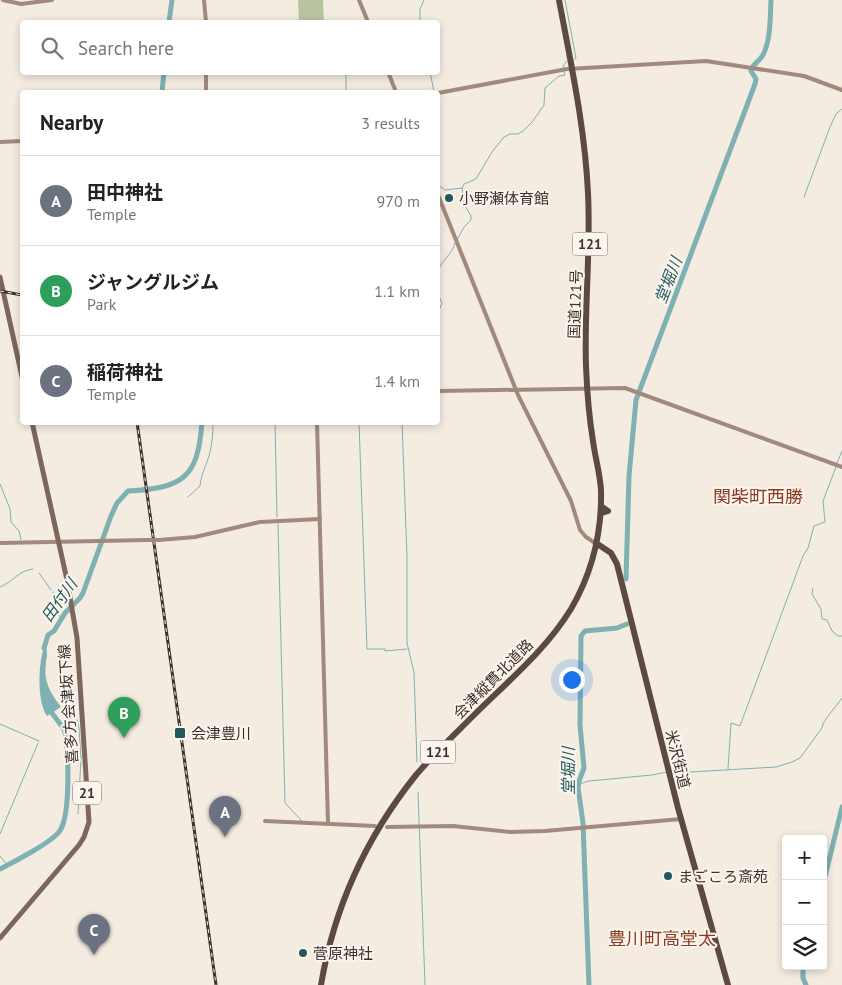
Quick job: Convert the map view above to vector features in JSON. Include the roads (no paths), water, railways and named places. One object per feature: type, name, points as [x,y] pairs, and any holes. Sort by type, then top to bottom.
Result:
[{"type":"highway","name":"国道121号","points":[[559,0],[583,130],[588,190],[590,250],[586,364],[590,416],[601,490],[602,510],[597,544]]},
{"type":"highway","name":"国道121号","points":[[597,544],[601,490]]},
{"type":"highway","name":"米沢街道","points":[[597,544],[611,553],[617,564],[681,818],[728,985]]},
{"type":"highway","name":"会津縦貫北道路","points":[[322,985],[342,909],[355,878],[378,834],[408,790],[432,763],[556,636],[581,596],[590,576],[597,544]]},
{"type":"main road","points":[[0,277],[20,369]]},
{"type":"main road","name":"21","points":[[33,425],[58,542]]},
{"type":"main road","name":"喜多方会津坂下線","points":[[0,938],[79,845],[87,828],[89,818],[80,708],[79,658],[69,594],[58,542]]},
{"type":"street","points":[[3,0],[21,4],[52,0]]},
{"type":"street","points":[[204,0],[206,20]]},
{"type":"street","points":[[359,0],[367,20]]},
{"type":"street","points":[[440,93],[572,68],[706,61],[804,76],[842,90]]},
{"type":"street","points":[[206,75],[206,90]]},
{"type":"street","points":[[389,75],[395,90]]},
{"type":"street","points":[[0,142],[20,141]]},
{"type":"street","points":[[440,200],[516,389],[571,501],[580,530],[586,537],[597,544]]},
{"type":"street","points":[[440,391],[625,388],[842,467]]},
{"type":"street","points":[[317,425],[328,824]]},
{"type":"street","points":[[0,543],[159,540],[194,537],[260,522],[320,519]]},
{"type":"street","points":[[387,826],[453,826],[511,832],[583,829],[681,818]]},
{"type":"street","points":[[265,820],[375,826]]},
{"type":"water","points":[[47,640],[45,669],[47,681],[61,707],[47,716],[41,700],[40,667]]},
{"type":"waterway","name":"田付川","points":[[169,20],[172,0]]},
{"type":"waterway","points":[[420,20],[420,9],[424,0]]},
{"type":"waterway","points":[[565,0],[576,58],[574,60]]},
{"type":"waterway","name":"堂堀川","points":[[626,579],[629,476],[636,400],[755,84],[756,79],[751,71],[766,49],[770,28],[771,0]]},
{"type":"waterway","points":[[564,68],[563,66],[567,61]]},
{"type":"waterway","points":[[440,186],[445,190],[462,188],[464,184],[476,179],[492,152],[504,137],[510,134],[518,134],[533,121],[544,105],[545,88],[559,76],[565,75],[564,72]]},
{"type":"waterway","name":"田付川","points":[[162,90],[164,75]]},
{"type":"waterway","points":[[346,75],[346,90]]},
{"type":"waterway","points":[[431,75],[434,90]]},
{"type":"waterway","points":[[804,197],[830,127],[836,114],[842,109]]},
{"type":"waterway","points":[[457,240],[464,227],[471,220],[471,216],[464,204],[462,188]]},
{"type":"waterway","points":[[440,268],[455,243]]},
{"type":"waterway","points":[[440,298],[442,303],[440,308]]},
{"type":"waterway","name":"田付川","points":[[44,648],[48,635],[54,631],[65,613],[83,593],[117,503],[128,491],[162,487],[184,477],[191,468],[196,456],[202,425]]},
{"type":"waterway","points":[[188,497],[200,486],[210,450],[213,425]]},
{"type":"waterway","points":[[275,425],[277,517]]},
{"type":"waterway","points":[[359,425],[367,649],[385,649],[385,651],[407,649]]},
{"type":"waterway","points":[[402,425],[407,557],[407,643],[414,672],[417,762]]},
{"type":"waterway","points":[[837,463],[842,451]]},
{"type":"waterway","points":[[728,769],[731,723],[740,726],[803,556],[808,548],[814,526],[825,522],[823,501],[836,467]]},
{"type":"waterway","points":[[0,484],[10,509],[11,522],[19,531],[21,540]]},
{"type":"waterway","points":[[278,524],[285,803],[302,821]]},
{"type":"waterway","points":[[0,587],[19,574],[33,569]]},
{"type":"waterway","points":[[39,573],[51,590]]},
{"type":"waterway","points":[[813,588],[812,594],[821,609],[822,619],[827,620],[832,631],[838,636],[842,636]]},
{"type":"waterway","points":[[53,592],[55,613]]},
{"type":"waterway","name":"田付川","points":[[56,613],[62,618]]},
{"type":"waterway","name":"堂堀川","points":[[589,985],[583,823],[578,787],[584,768],[580,725],[581,636],[585,631],[617,628],[627,624]]},
{"type":"waterway","points":[[673,773],[776,767],[792,762],[800,758],[842,698]]},
{"type":"waterway","name":"田付川","points":[[0,869],[48,841],[59,832],[63,824],[68,786],[66,736],[64,729],[48,708]]},
{"type":"waterway","points":[[77,720],[81,758],[78,814]]},
{"type":"waterway","points":[[0,724],[39,741]]},
{"type":"waterway","points":[[0,834],[38,743]]},
{"type":"waterway","points":[[579,784],[589,781],[667,772]]},
{"type":"waterway","points":[[418,792],[425,985]]},
{"type":"waterway","points":[[824,880],[842,807]]},
{"type":"waterway","points":[[0,856],[7,865]]},
{"type":"waterway","points":[[803,970],[803,978],[806,985]]},
{"type":"railway","points":[[0,291],[20,295]]},
{"type":"railway","points":[[137,425],[216,985]]},
{"type":"place","name":"小野瀬体育館","points":[[449,198]]},
{"type":"place","name":"会津豊川","points":[[180,733]]},
{"type":"place","name":"ジャングルジム","points":[[124,738]]},
{"type":"place","name":"田中神社","points":[[225,837]]},
{"type":"place","name":"まごころ斎苑","points":[[668,876]]},
{"type":"place","name":"菅原神社","points":[[303,953]]},
{"type":"place","name":"稲荷神社","points":[[94,955]]},
{"type":"district","name":"関柴町西勝","points":[[758,496]]},
{"type":"district","name":"豊川町高堂太","points":[[662,938]]}]
